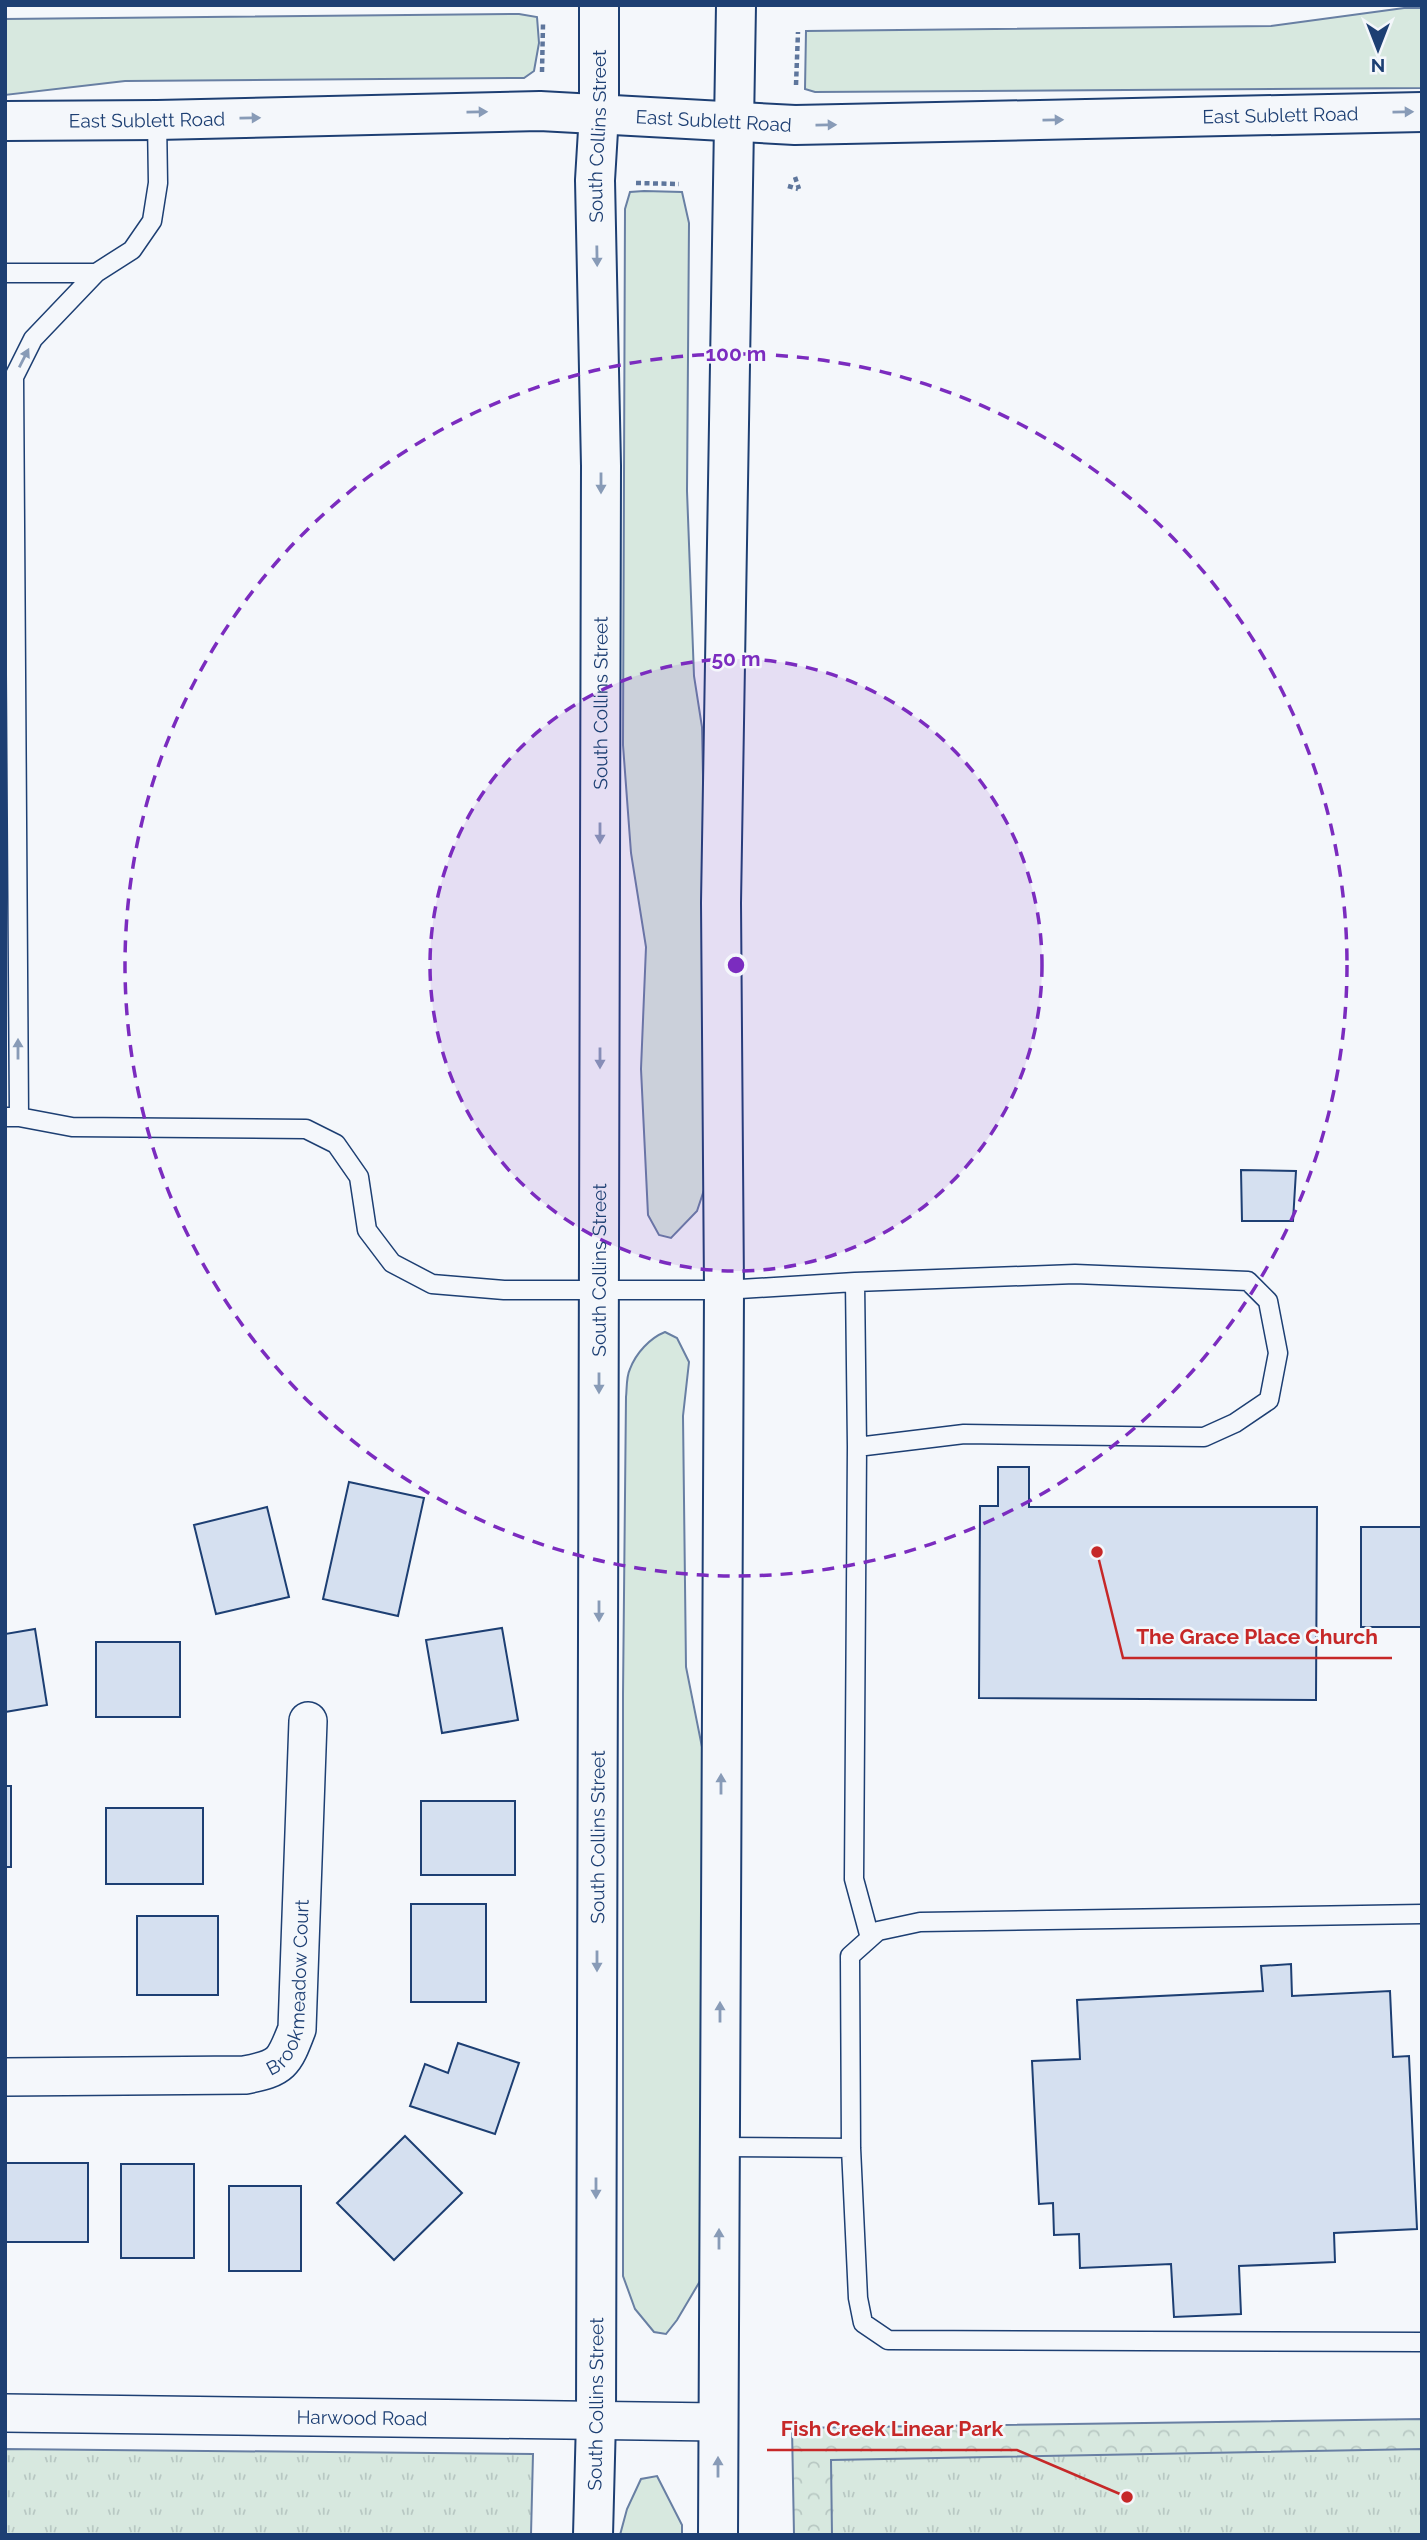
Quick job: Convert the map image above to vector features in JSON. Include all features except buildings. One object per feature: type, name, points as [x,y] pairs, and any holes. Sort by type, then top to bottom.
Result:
[{"type":"main road","name":"South Collins Street","points":[[593,2535],[596,2420],[600,1290],[601,466],[595,180],[598,5]]},
{"type":"main road","points":[[718,2535],[724,1290],[721,903],[736,5]]},
{"type":"main road","name":"East Sublett Road","points":[[5,121],[540,111],[809,125],[1422,111]]},
{"type":"street","name":"Brookmeadow Court","points":[[5,2077],[245,2075],[270,2071],[287,2056],[297,2029],[308,1721]]},
{"type":"street","name":"Harwood Road","points":[[5,2413],[718,2422]]},
{"type":"lane","points":[[157,120],[158,183],[152,221],[132,250],[96,273],[33,339],[14,377],[12,1117],[72,1127],[306,1129],[337,1144],[359,1177],[367,1230],[391,1263],[432,1284],[504,1290],[724,1290],[1075,1274],[1248,1281],[1268,1301],[1278,1353],[1269,1399],[1235,1423],[1203,1437],[964,1434],[857,1447]]},
{"type":"lane","points":[[5,273],[96,273]]},
{"type":"lane","points":[[855,1282],[857,1447],[854,1880],[870,1938]]},
{"type":"lane","points":[[1422,1914],[920,1922],[878,1931],[850,1956],[851,2148],[858,2298],[863,2323],[888,2340],[1422,2342]]},
{"type":"lane","points":[[719,2147],[851,2148]]},
{"type":"path","points":[[542,72],[543,23]]},
{"type":"path","points":[[796,93],[798,32]]},
{"type":"path","points":[[788,186],[799,189],[795,177]]},
{"type":"path","points":[[631,183],[679,184]]},
{"type":"green space","points":[[1404,8],[1422,8],[1422,88],[815,92],[805,89],[806,31],[1271,26]]},
{"type":"green space","points":[[519,14],[537,17],[539,43],[534,71],[524,78],[125,81],[5,95],[5,19]]},
{"type":"green space","points":[[630,192],[682,192],[689,223],[687,491],[694,676],[702,727],[705,1187],[697,1211],[671,1238],[659,1235],[648,1215],[641,1069],[646,947],[631,853],[623,745],[625,209]]},
{"type":"green space","points":[[665,1332],[677,1338],[689,1362],[683,1416],[686,1667],[702,1747],[705,1852],[703,2276],[666,2334],[654,2332],[635,2309],[623,2276],[626,1397],[628,1376],[636,1357],[649,1342]]},
{"type":"green space","points":[[1422,2419],[1422,2535],[794,2535],[792,2428]]},
{"type":"green space","points":[[5,2449],[533,2454],[531,2535],[5,2535]]},
{"type":"green space","points":[[1422,2449],[1422,2535],[832,2535],[831,2460]]},
{"type":"green space","points":[[657,2476],[682,2525],[682,2535],[620,2535],[627,2509],[641,2479]]},
{"type":"place","name":"The Grace Place Church","points":[[1097,1552]]},
{"type":"place","name":"Fish Creek Linear Park","points":[[1127,2497]]}]
